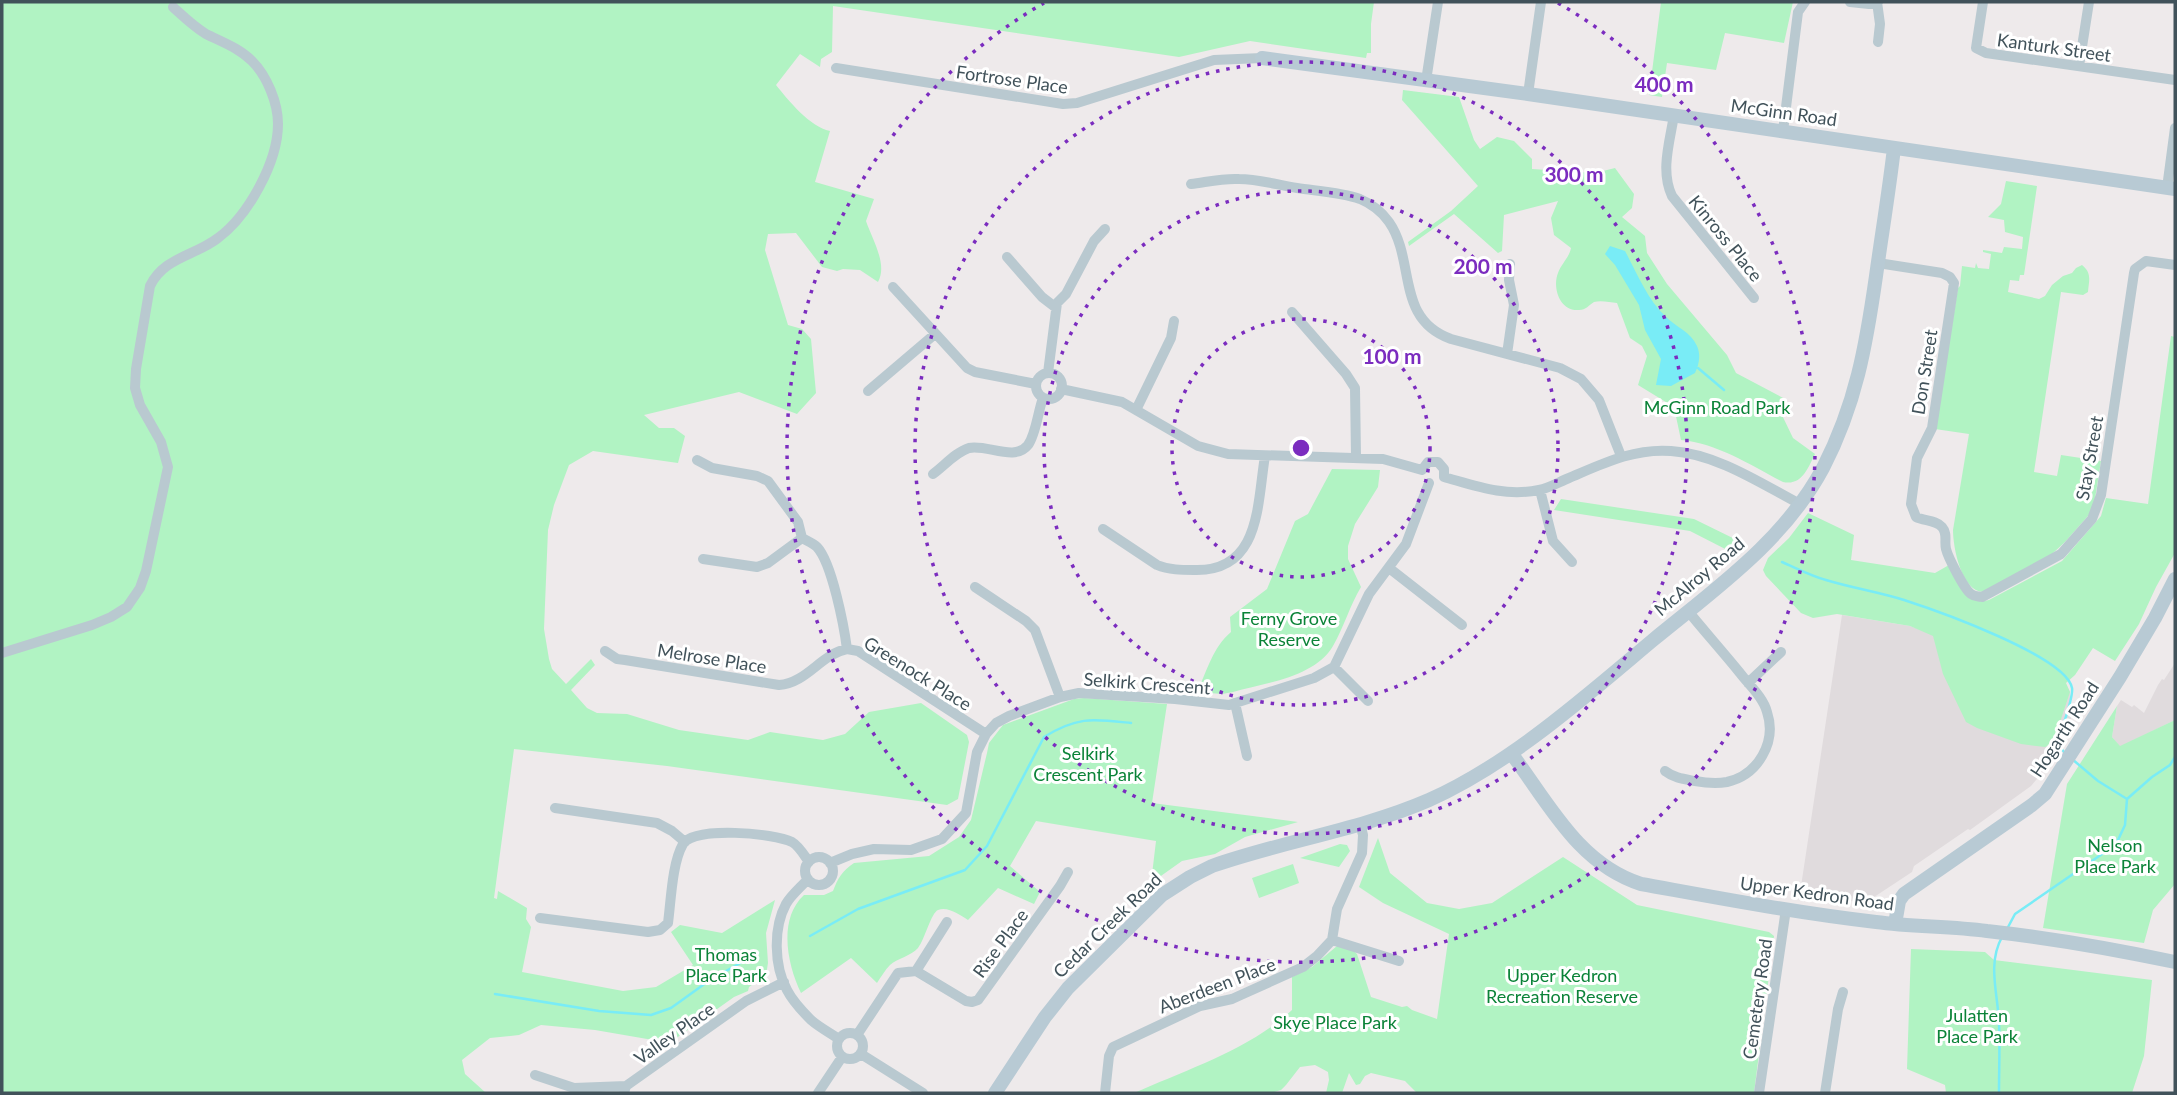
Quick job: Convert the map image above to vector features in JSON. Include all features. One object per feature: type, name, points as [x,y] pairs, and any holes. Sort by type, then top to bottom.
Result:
[{"type":"street","points":[[1426,81],[1438,2]]},
{"type":"street","points":[[1528,94],[1541,2]]},
{"type":"street","points":[[1783,131],[1798,12],[1805,2]]},
{"type":"street","points":[[1850,2],[1877,2],[1880,24],[1878,41]]},
{"type":"street","name":"Kanturk Street","points":[[1983,2],[1976,48],[1986,53],[2175,80]]},
{"type":"street","points":[[2079,66],[2089,2]]},
{"type":"street","points":[[2,653],[111,617],[127,607],[140,588],[168,467],[161,442],[140,405],[135,388],[150,286],[155,277],[171,262],[216,240],[245,213],[273,152],[278,123],[277,111],[259,69],[240,51],[188,22],[173,7]]},
{"type":"street","name":"McGinn Road","points":[[1262,58],[2171,188]]},
{"type":"street","name":"Fortrose Place","points":[[836,68],[1063,104],[1077,103],[1213,60],[1262,58]]},
{"type":"street","name":"Kinross Place","points":[[1674,115],[1665,173],[1668,188],[1754,298]]},
{"type":"street","points":[[2171,188],[2175,128]]},
{"type":"street","name":"McAlroy Road","points":[[1291,843],[1387,816],[1432,799],[1471,779],[1511,753],[1578,702],[1765,546],[1800,504],[1824,467],[1855,391],[1878,263],[1894,148]]},
{"type":"street","points":[[1191,184],[1243,179],[1352,197],[1369,204],[1382,213],[1394,231],[1412,303],[1427,325],[1443,337],[1560,368],[1581,379],[1599,400],[1621,456]]},
{"type":"street","points":[[1048,373],[1055,307],[1066,294],[1094,241],[1105,229]]},
{"type":"street","points":[[1007,257],[1042,297],[1055,307]]},
{"type":"street","name":"Stay Street","points":[[1952,562],[1968,591],[1978,597],[1986,596],[2061,554],[2092,519],[2101,495],[2134,273],[2141,262],[2175,265]]},
{"type":"street","name":"Don Street","points":[[1878,263],[1942,273],[1954,283],[1932,428],[1918,453],[1910,504],[1916,517],[1943,528],[1946,551],[1952,562]]},
{"type":"street","points":[[1507,354],[1514,305],[1509,280],[1510,264]]},
{"type":"street","points":[[893,287],[963,365],[972,371],[1036,384]]},
{"type":"street","points":[[1292,312],[1355,388],[1356,457]]},
{"type":"street","points":[[1136,410],[1171,338],[1174,321]]},
{"type":"street","points":[[868,391],[935,334]]},
{"type":"street","points":[[1048,373],[1058,377],[1061,389],[1053,398],[1043,398],[1037,392],[1036,384],[1041,376],[1048,373]]},
{"type":"street","points":[[1061,389],[1115,399],[1198,446],[1228,454],[1356,457],[1393,461],[1422,470]]},
{"type":"street","points":[[933,474],[959,453],[971,448],[1015,453],[1024,449],[1029,443],[1043,398]]},
{"type":"street","points":[[1444,477],[1495,491],[1539,490],[1621,456],[1661,450],[1693,454],[1721,464],[1800,504]]},
{"type":"street","points":[[1103,529],[1157,565],[1166,568],[1209,570],[1227,564],[1243,551],[1252,533],[1265,456]]},
{"type":"street","name":"Greenock Place","points":[[697,460],[712,468],[757,475],[768,481],[798,522],[802,538],[816,546],[826,561],[847,649],[858,651],[986,734]]},
{"type":"street","points":[[1429,484],[1423,478],[1422,470],[1428,462],[1438,462],[1443,467],[1444,477]]},
{"type":"street","points":[[1429,484],[1438,483],[1444,477]]},
{"type":"street","points":[[1368,701],[1334,667],[1369,594],[1406,544],[1429,484]]},
{"type":"street","points":[[1539,490],[1553,541],[1572,562]]},
{"type":"street","points":[[702,559],[757,567],[768,563],[802,538]]},
{"type":"street","points":[[1389,568],[1462,625]]},
{"type":"street","name":"Hogarth Road","points":[[1895,924],[1903,894],[2037,802],[2048,790],[2134,654],[2175,579]]},
{"type":"street","points":[[975,587],[1035,629],[1060,697]]},
{"type":"street","points":[[1665,771],[1679,779],[1716,783],[1738,778],[1761,760],[1768,741],[1769,720],[1762,701],[1688,611]]},
{"type":"street","name":"Melrose Place","points":[[605,651],[625,660],[779,685],[801,678],[838,651],[847,649]]},
{"type":"street","points":[[1748,683],[1782,652]]},
{"type":"street","name":"Selkirk Crescent","points":[[986,734],[1002,719],[1060,697],[1085,693],[1222,705],[1314,678],[1334,667]]},
{"type":"street","points":[[1235,703],[1247,756]]},
{"type":"street","points":[[830,863],[874,849],[911,850],[942,839],[966,813],[977,752],[986,734]]},
{"type":"street","name":"Upper Kedron Road","points":[[1511,753],[1566,830],[1587,852],[1609,869],[1641,884],[1786,909],[1895,924],[1984,930],[2097,946],[2175,962]]},
{"type":"street","points":[[555,808],[657,822],[685,842]]},
{"type":"street","points":[[1360,823],[1363,835],[1362,853],[1337,909],[1332,940],[1399,961]]},
{"type":"street","points":[[540,918],[649,932],[660,930],[668,923],[677,860],[685,842],[700,834],[725,832],[792,842],[802,851],[808,862],[805,871],[808,879],[816,885],[829,881],[833,872],[830,863],[820,858],[808,862]]},
{"type":"street","name":"Cedar Creek Road","points":[[995,1093],[1061,996],[1162,895],[1212,866],[1291,843]]},
{"type":"street","name":"Rise Place","points":[[916,971],[966,1001],[978,1000],[1068,872]]},
{"type":"street","points":[[808,879],[787,901],[781,915],[777,953],[789,993],[812,1020],[839,1039]]},
{"type":"street","name":"Cemetery Road","points":[[1759,1093],[1786,909]]},
{"type":"street","points":[[857,1035],[898,973],[916,971],[947,922]]},
{"type":"street","name":"Aberdeen Place","points":[[1105,1093],[1109,1056],[1113,1047],[1200,1006],[1232,999],[1303,967],[1332,940]]},
{"type":"street","name":"Valley Place","points":[[625,1090],[746,1001],[784,982]]},
{"type":"street","points":[[1825,1093],[1843,992]]},
{"type":"street","points":[[849,1033],[857,1035],[863,1044],[861,1054],[852,1060],[842,1058],[836,1049],[839,1039],[849,1033]]},
{"type":"street","points":[[861,1054],[923,1093]]},
{"type":"street","points":[[818,1093],[842,1058]]},
{"type":"street","points":[[536,1075],[574,1088],[625,1090]]},
{"type":"shaded area","points":[[1842,615],[1910,626],[2065,683],[2070,692],[2071,727],[2031,786],[1865,903],[1800,893]]},
{"type":"shaded area","points":[[2175,663],[2175,720],[2120,747],[2112,737],[2117,706],[2121,700],[2144,713],[2158,685]]},
{"type":"green space","name":"Thomas Place Park","points":[[2,2],[1374,2],[1371,53],[1367,53],[1366,58],[1250,41],[1179,57],[833,6],[832,52],[821,59],[820,67],[800,54],[776,85],[807,119],[830,131],[815,182],[874,199],[866,221],[880,260],[881,275],[878,282],[860,270],[837,271],[822,267],[796,233],[768,234],[765,250],[788,325],[802,329],[811,339],[816,393],[797,414],[739,392],[644,415],[659,428],[674,428],[685,436],[678,463],[593,451],[569,465],[548,530],[544,629],[549,659],[552,669],[566,684],[591,659],[595,665],[571,690],[587,708],[597,713],[627,714],[679,730],[748,740],[770,732],[823,740],[845,734],[869,712],[921,703],[967,735],[969,742],[958,799],[947,805],[667,766],[514,749],[494,898],[497,899],[498,891],[527,908],[526,919],[531,927],[522,972],[623,991],[656,987],[693,965],[671,932],[680,925],[722,933],[775,900],[766,933],[766,975],[749,987],[748,991],[734,997],[661,1049],[653,1040],[595,1030],[541,1025],[519,1035],[490,1038],[462,1060],[465,1074],[486,1093],[2,1093]]},
{"type":"green space","points":[[1661,2],[1793,2],[1784,43],[1725,33],[1716,70],[1667,63],[1662,97],[1649,95]]},
{"type":"green space","name":"McGinn Road Park","points":[[1403,90],[1459,97],[1474,140],[1480,149],[1497,137],[1514,141],[1532,159],[1532,169],[1595,173],[1615,168],[1634,194],[1632,208],[1622,217],[1645,236],[1647,253],[1667,284],[1727,355],[1736,373],[1785,399],[1780,411],[1793,438],[1815,454],[1804,475],[1790,483],[1783,482],[1721,450],[1681,440],[1674,407],[1638,385],[1647,356],[1642,346],[1630,338],[1617,303],[1596,301],[1584,309],[1572,310],[1559,298],[1556,279],[1571,248],[1554,235],[1551,218],[1558,201],[1504,215],[1502,251],[1498,253],[1454,214],[1409,246],[1408,242],[1451,211],[1478,186],[1402,100]]},
{"type":"green space","points":[[2006,181],[2037,186],[2024,275],[2020,275],[2019,281],[2010,280],[2008,292],[2039,299],[2063,276],[2082,265],[2089,277],[2088,292],[2083,295],[2061,292],[2034,472],[2057,476],[2061,455],[2101,461],[2094,505],[2065,542],[2052,554],[1985,592],[1977,591],[1965,578],[1953,538],[1969,434],[1935,429],[1962,266],[1975,268],[1976,263],[1978,268],[1989,269],[1991,254],[1983,250],[2002,253],[2004,247],[2022,249],[2023,237],[2005,232],[2004,220],[1988,217],[2001,204]]},
{"type":"green space","points":[[2171,336],[2175,337],[2175,553],[2139,624],[2115,661],[2093,648],[2075,675],[2066,683],[2070,692],[2053,743],[2045,747],[2021,744],[1966,722],[1943,674],[1933,636],[1910,626],[1837,614],[1813,618],[1801,613],[1766,576],[1763,570],[1768,558],[1789,538],[1808,513],[1854,535],[1851,560],[1935,573],[1949,565],[1984,601],[2062,561],[2101,516],[2106,498],[2148,504]]},
{"type":"green space","name":"Ferny Grove Reserve","points":[[1332,469],[1380,470],[1378,487],[1355,524],[1348,546],[1348,559],[1361,587],[1333,646],[1325,657],[1314,665],[1289,677],[1222,694],[1197,692],[1215,652],[1231,632],[1230,617],[1267,589],[1295,521],[1308,514]]},
{"type":"green space","points":[[1561,499],[1694,519],[1745,544],[1735,554],[1690,531],[1554,510]]},
{"type":"green space","name":"Selkirk Crescent Park","points":[[1074,699],[1167,704],[1152,803],[1298,822],[1245,837],[1215,854],[1182,861],[1151,883],[1156,841],[1036,821],[1010,866],[1040,892],[1034,904],[998,888],[968,920],[950,910],[938,910],[918,948],[890,965],[877,983],[851,958],[801,993],[789,956],[788,929],[796,905],[804,895],[824,895],[833,891],[841,875],[854,863],[929,856],[959,837],[971,820],[989,743],[1003,725]]},
{"type":"green space","name":"Nelson Place Park","points":[[2117,706],[2112,737],[2120,746],[2175,720],[2175,884],[2153,910],[2144,943],[2043,928],[2067,784]]},
{"type":"green space","name":"Upper Kedron Recreation Reserve","points":[[1378,838],[1390,873],[1427,903],[1459,909],[1492,903],[1563,857],[1637,905],[1769,932],[1774,936],[1754,1093],[1417,1093],[1405,1081],[1371,1073],[1356,1085],[1349,1073],[1342,1093],[1326,1093],[1328,1072],[1315,1065],[1300,1067],[1281,1090],[1271,1093],[1134,1093],[1217,1058],[1275,1024],[1292,1010],[1292,977],[1312,967],[1337,946],[1352,949],[1357,954],[1371,997],[1402,1007],[1407,1006],[1437,1019],[1449,934],[1383,903],[1359,887]]},
{"type":"green space","points":[[1340,844],[1347,845],[1350,851],[1339,867],[1300,858]]},
{"type":"green space","points":[[1293,864],[1299,883],[1259,898],[1252,878]]},
{"type":"green space","name":"Julatten Place Park","points":[[1911,949],[1985,952],[1994,960],[2152,980],[2144,1056],[2132,1093],[1946,1093],[1945,1085],[1907,1069]]},
{"type":"water","points":[[1610,246],[1625,251],[1653,302],[1694,341],[1699,356],[1695,373],[1671,386],[1656,385],[1661,359],[1645,330],[1639,305],[1615,265],[1605,254]]},
{"type":"waterway","points":[[1698,368],[1724,390]]},
{"type":"waterway","points":[[1782,562],[1820,578],[1895,597],[1942,613],[1997,636],[2048,662],[2064,675],[2072,688],[2057,744],[2065,753]]},
{"type":"waterway","points":[[810,936],[858,909],[965,870],[987,846],[1044,737],[1076,722],[1131,723]]},
{"type":"waterway","points":[[2007,929],[2015,914],[2105,852],[2118,840],[2125,825],[2127,799],[2170,765],[2175,757]]},
{"type":"waterway","points":[[2072,759],[2098,781],[2127,799]]},
{"type":"waterway","points":[[1999,1093],[1999,1023],[1994,968],[2002,937]]},
{"type":"waterway","points":[[495,994],[599,1011],[651,1015],[671,1008],[710,980],[758,953]]},
{"type":"park label","name":"Skye Place Park","points":[[1335,1022]]}]
